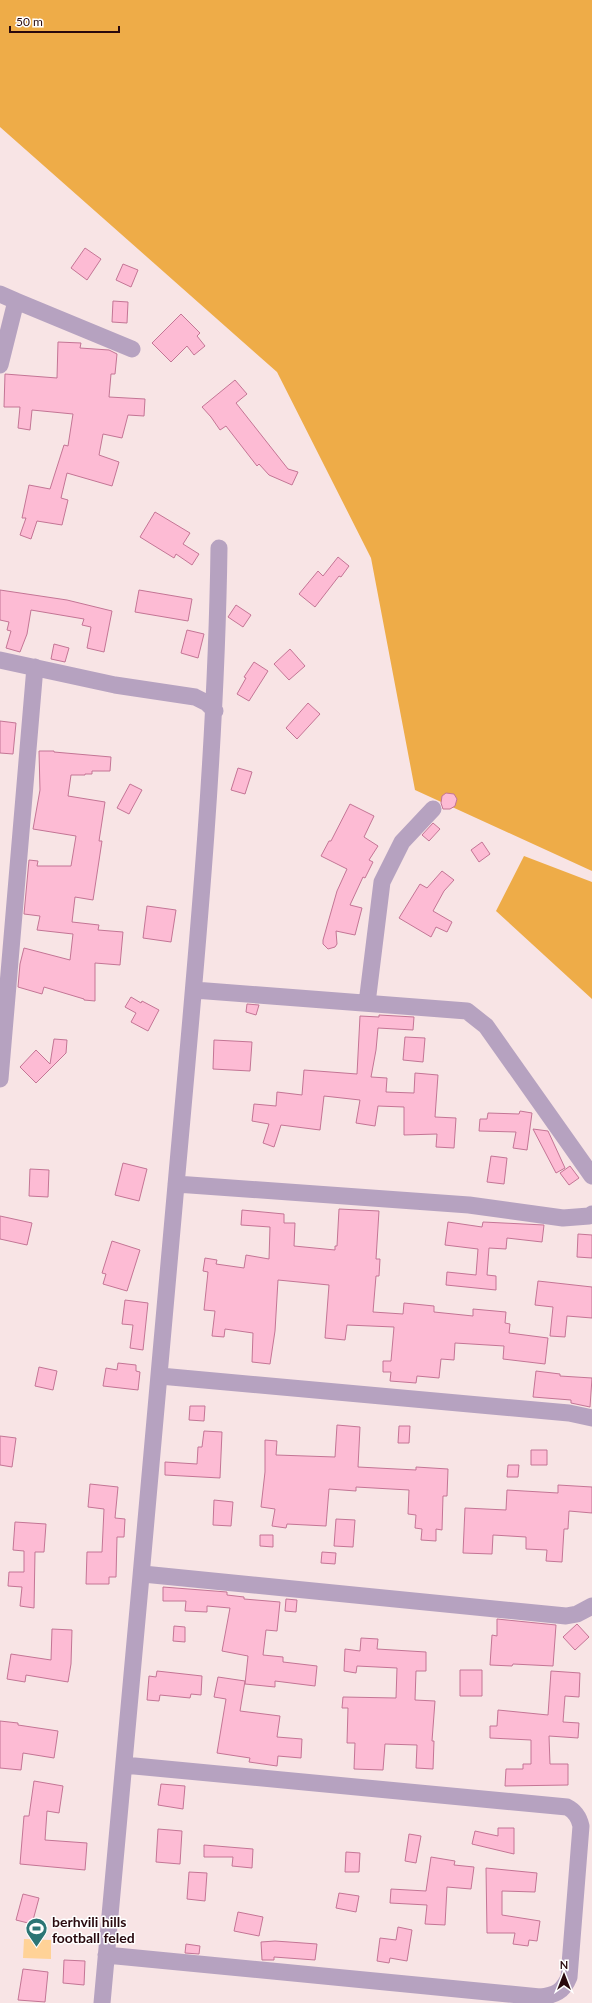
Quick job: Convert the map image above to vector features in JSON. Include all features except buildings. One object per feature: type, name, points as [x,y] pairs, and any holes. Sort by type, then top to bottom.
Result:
[{"type":"street","points":[[0,294],[16,302],[132,349]]},
{"type":"street","points":[[0,365],[16,302]]},
{"type":"street","points":[[102,2003],[194,990],[215,711],[219,548]]},
{"type":"street","points":[[0,660],[115,685],[195,697],[207,703],[215,711]]},
{"type":"street","points":[[0,1079],[35,667]]},
{"type":"street","points":[[367,1003],[382,882],[402,842],[433,809]]},
{"type":"street","points":[[194,990],[467,1011],[486,1026],[592,1176]]},
{"type":"street","points":[[176,1184],[470,1205],[563,1218],[589,1216],[592,1214]]},
{"type":"street","points":[[160,1376],[569,1413],[592,1418]]},
{"type":"street","points":[[142,1574],[566,1616],[577,1614],[592,1606]]},
{"type":"street","points":[[106,1955],[540,1997],[552,1996],[560,1992],[569,1977],[581,1826],[579,1818],[573,1810],[567,1807],[124,1765]]},
{"type":"shaded area","points":[[0,0],[592,0],[592,871],[415,790],[371,558],[277,372],[0,127]]},
{"type":"shaded area","points":[[524,856],[592,882],[592,999],[496,911]]},
{"type":"shaded area","name":"berhvili hills football feled","points":[[24,1939],[51,1940],[51,1959],[23,1958]]},
{"type":"place","name":"berhvili hills football feled","points":[[37,1948]]}]
